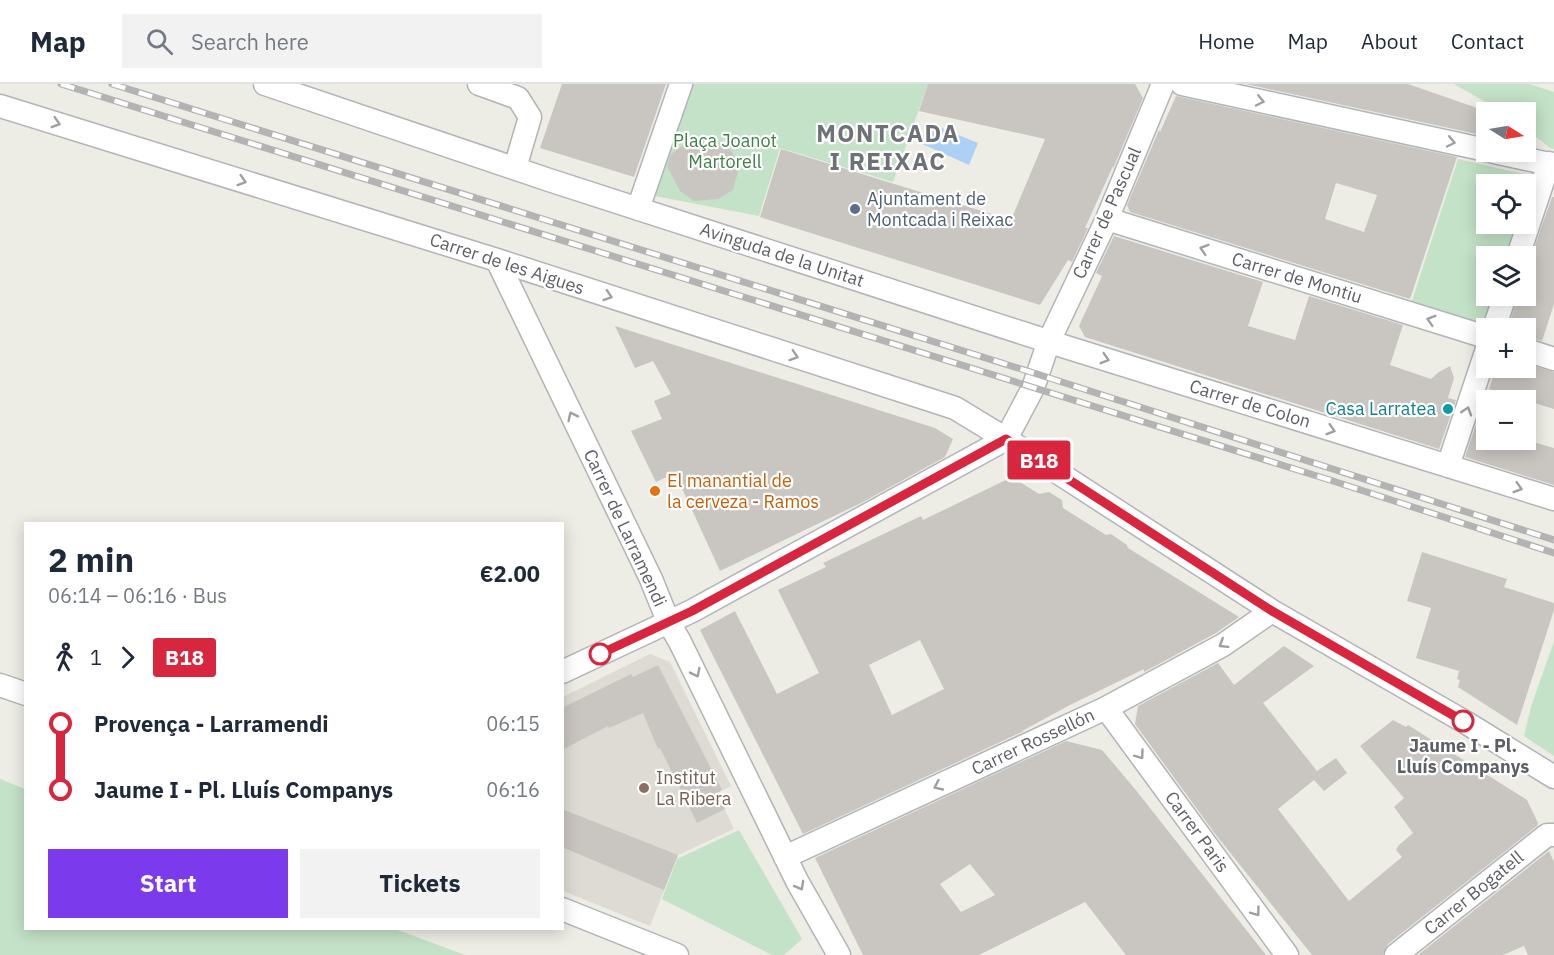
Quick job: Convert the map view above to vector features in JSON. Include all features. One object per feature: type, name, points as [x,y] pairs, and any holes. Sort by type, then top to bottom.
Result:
[{"type":"street","points":[[479,84],[518,98],[530,117],[515,168]]},
{"type":"street","points":[[638,209],[681,84]]},
{"type":"street","name":"Carrer de Pascual","points":[[1006,439],[1033,388],[1049,341],[1107,219],[1163,84]]},
{"type":"street","points":[[1182,84],[1476,148]]},
{"type":"street","name":"Avinguda de la Unitat","points":[[277,86],[638,209],[1049,341]]},
{"type":"street","name":"Carrer de les Aigues","points":[[0,106],[497,260],[955,408],[1272,611],[1465,722],[1554,777]]},
{"type":"street","points":[[1522,246],[1552,164],[1536,161]]},
{"type":"street","name":"Carrer de Montiu","points":[[1107,219],[1476,334]]},
{"type":"street","name":"Carrer de Larramendi","points":[[497,260],[651,579],[668,621],[830,949]]},
{"type":"street","name":"Carrer de Colon","points":[[1049,341],[1554,499]]},
{"type":"street","points":[[1536,353],[1554,359]]},
{"type":"street","points":[[1448,466],[1477,378]]},
{"type":"street","points":[[564,671],[692,611],[1006,439]]},
{"type":"street","name":"Carrer Rossellón","points":[[785,856],[1106,708],[1223,645],[1272,611]]},
{"type":"street","points":[[0,685],[24,693]]},
{"type":"street","name":"Carrer Paris","points":[[1106,708],[1287,955]]},
{"type":"street","name":"Carrer Bogatell","points":[[1396,955],[1547,835],[1554,835]]},
{"type":"street","points":[[564,910],[677,955]]},
{"type":"shaded area","name":"Institut La Ribera","points":[[650,654],[670,662],[731,786],[717,793],[734,829],[678,855],[650,926],[564,891],[564,697]]},
{"type":"green space","name":"Plaça Joanot Martorell","points":[[693,84],[928,84],[893,182],[780,148],[759,216],[655,196]]},
{"type":"green space","points":[[1454,84],[1529,84],[1554,92],[1554,149],[1536,137],[1536,102],[1486,102]]},
{"type":"green space","points":[[1458,159],[1524,174],[1476,174],[1476,234],[1514,234],[1510,246],[1476,246],[1476,306],[1491,306],[1487,318],[1476,318],[1476,324],[1411,304]]},
{"type":"green space","points":[[1554,641],[1554,756],[1524,736],[1531,707]]},
{"type":"green space","points":[[0,779],[24,789],[24,930],[398,930],[465,955],[0,955]]},
{"type":"green space","points":[[739,830],[802,939],[784,955],[772,955],[662,899],[677,859]]},
{"type":"water","points":[[929,123],[978,143],[969,165],[920,143]]},
{"type":"building","points":[[562,84],[666,84],[634,177],[540,148]]},
{"type":"building","points":[[928,84],[1135,84],[1143,98],[1072,262],[1068,260],[1040,305],[760,217],[781,149],[1011,220],[1045,139],[919,111]]},
{"type":"building","points":[[1246,84],[1408,84],[1476,108],[1476,134]]},
{"type":"building","points":[[1176,96],[1457,157],[1410,299],[1130,212],[1127,205],[1159,130],[1160,132]],"holes":[[[1336,183],[1377,195],[1364,232],[1325,219]]]},
{"type":"building","points":[[705,138],[728,147],[740,164],[733,190],[718,199],[694,201],[680,191],[667,166],[671,154],[688,142]]},
{"type":"building","points":[[1552,197],[1554,197],[1554,304],[1542,341],[1536,340],[1536,318],[1511,318],[1515,306],[1536,306],[1535,246]]},
{"type":"building","points":[[1114,236],[1263,282],[1248,326],[1295,340],[1309,296],[1403,325],[1390,365],[1431,379],[1450,366],[1454,378],[1448,398],[1456,400],[1439,449],[1085,337],[1079,326],[1102,276],[1096,273]]},
{"type":"building","points":[[615,326],[935,428],[953,439],[945,457],[861,503],[720,571],[675,473],[656,482],[631,431],[662,419],[654,401],[671,394],[653,361],[635,368]]},
{"type":"building","points":[[1536,367],[1554,372],[1554,409],[1536,403],[1536,390],[1489,389],[1493,378],[1536,378]]},
{"type":"building","points":[[1476,424],[1476,450],[1536,450],[1536,443],[1554,448],[1554,485],[1465,457]]},
{"type":"building","points":[[1012,477],[1039,494],[1049,492],[1062,500],[1063,508],[1106,535],[1111,534],[1128,548],[1239,617],[1216,633],[1144,672],[1144,669],[1022,731],[1024,731],[803,834],[700,630],[735,611],[777,694],[819,673],[778,590],[826,567],[823,563],[921,516],[923,520]],"holes":[[[920,640],[944,689],[892,715],[869,665]]]},
{"type":"building","points":[[1422,552],[1507,579],[1504,587],[1554,603],[1554,610],[1517,725],[1458,687],[1459,671],[1416,658],[1431,608],[1407,601]]},
{"type":"building","points":[[1284,646],[1314,666],[1263,703],[1317,771],[1336,758],[1347,773],[1324,791],[1314,780],[1278,809],[1349,901],[1402,857],[1396,850],[1413,833],[1394,807],[1404,798],[1360,746],[1393,720],[1406,727],[1408,725],[1527,800],[1538,823],[1388,944],[1383,955],[1312,955],[1216,835],[1135,724],[1138,706],[1218,663],[1234,685]]},
{"type":"building","points":[[658,665],[722,790],[717,793],[725,809],[697,823],[660,748],[658,749],[643,713],[609,728],[608,726],[564,749],[564,707],[631,674],[633,677]]},
{"type":"building","points":[[1066,741],[1102,750],[1266,955],[1126,955],[1085,902],[979,955],[863,955],[815,858]],"holes":[[[970,864],[995,895],[961,912],[940,884]]]},
{"type":"building","points":[[564,810],[678,855],[664,890],[564,848]]},
{"type":"building","points":[[1549,851],[1554,862],[1554,955],[1528,955],[1524,946],[1503,955],[1418,955]]},
{"type":"railway","points":[[61,84],[1333,481],[1554,553]]},
{"type":"railway","points":[[112,84],[1037,374],[1554,540]]},
{"type":"bus line","name":"B18","points":[[600,654],[692,611],[1006,439],[1272,611],[1463,721]]},
{"type":"place","name":"Ajuntament de Montcada i Reixac","points":[[855,209]]},
{"type":"place","name":"Casa Larratea","points":[[1448,409]]},
{"type":"place","name":"El manantial de la cerveza - Ramos","points":[[655,491]]},
{"type":"place","name":"Jaume I - Pl. Lluís Companys","points":[[1463,721]]},
{"type":"place","name":"Institut La Ribera","points":[[644,788]]},
{"type":"district","name":"MONTCADA I REIXAC","points":[[888,148]]}]
